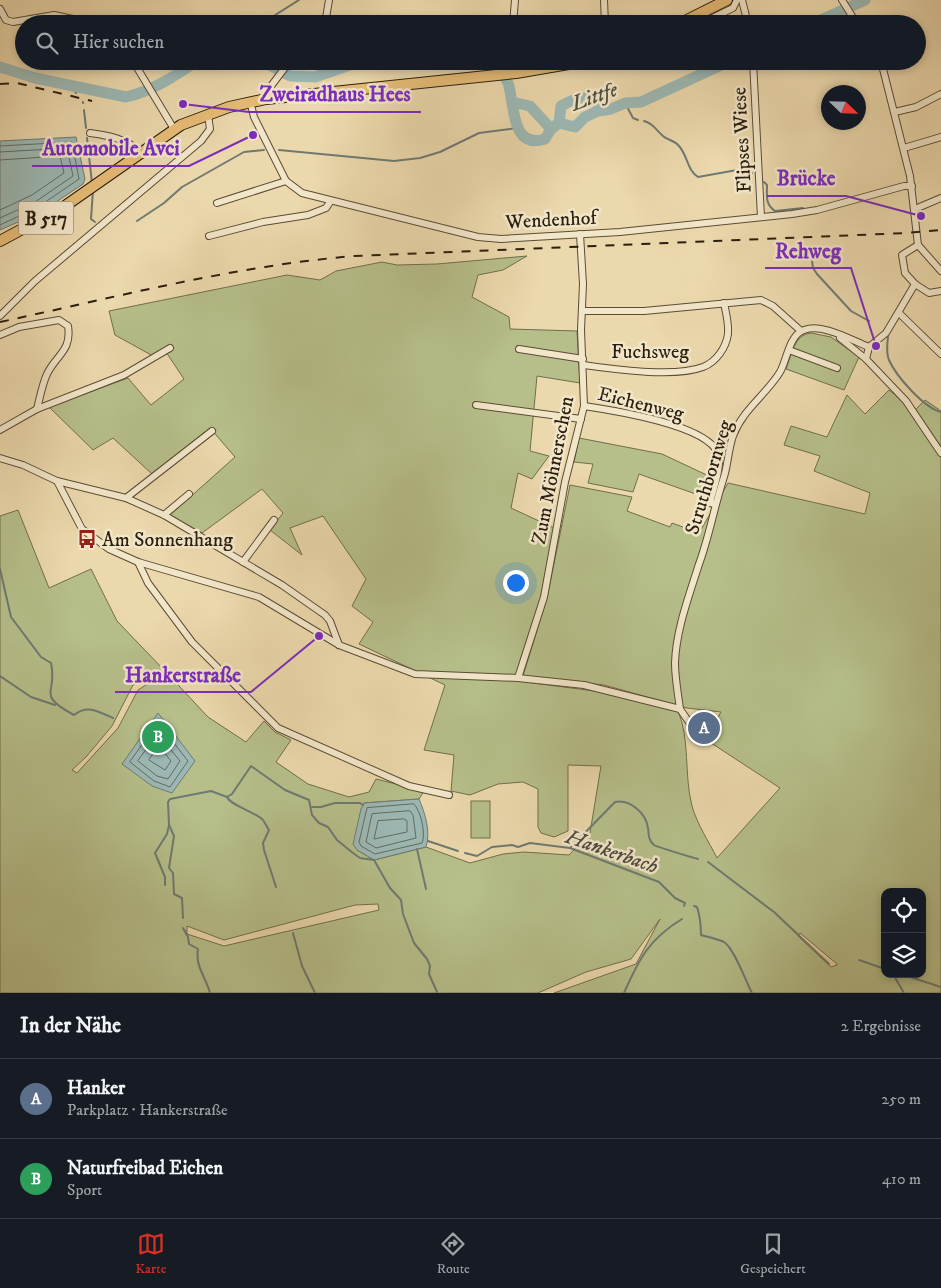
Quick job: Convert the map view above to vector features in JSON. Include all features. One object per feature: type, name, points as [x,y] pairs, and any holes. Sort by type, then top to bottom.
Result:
[{"type":"main road","points":[[697,15],[727,0]]},
{"type":"main road","name":"B 517","points":[[0,241],[47,217],[174,129],[250,101],[495,76],[534,70]]},
{"type":"street","points":[[326,15],[329,0]]},
{"type":"street","points":[[514,15],[515,0]]},
{"type":"street","points":[[604,0],[604,15]]},
{"type":"street","points":[[719,15],[733,8],[737,0]]},
{"type":"street","points":[[742,0],[746,15]]},
{"type":"street","points":[[843,2],[851,15]]},
{"type":"street","points":[[0,9],[6,20],[15,22]]},
{"type":"street","points":[[138,70],[174,129]]},
{"type":"street","points":[[266,99],[284,70]]},
{"type":"street","name":"Flipses Wiese","points":[[753,70],[761,216]]},
{"type":"street","points":[[883,70],[912,186],[918,245],[941,271]]},
{"type":"street","points":[[895,112],[916,107],[941,94]]},
{"type":"street","name":"Wendenhof","points":[[250,101],[254,117],[286,181],[302,194],[478,237],[501,239],[667,228],[817,210],[884,190],[912,186]]},
{"type":"street","points":[[0,316],[35,281],[201,141],[210,129],[208,115]]},
{"type":"street","points":[[90,133],[105,135],[135,146],[140,153]]},
{"type":"street","points":[[904,148],[941,137]]},
{"type":"street","points":[[217,203],[286,181]]},
{"type":"street","points":[[915,209],[941,198]]},
{"type":"street","points":[[209,236],[262,222],[308,215],[326,208],[330,202]]},
{"type":"street","name":"Zum Möhnerschen","points":[[518,678],[544,597],[566,482],[584,406],[580,234]]},
{"type":"street","points":[[918,245],[902,255],[906,273],[915,284],[929,293],[941,291]]},
{"type":"street","points":[[866,359],[869,347],[886,333],[915,284]]},
{"type":"street","points":[[582,311],[644,311],[757,300],[765,302],[801,331],[814,329],[833,333],[869,347]]},
{"type":"street","name":"Fuchsweg","points":[[519,349],[583,362],[658,371],[704,367],[720,354],[726,342],[728,334],[724,303]]},
{"type":"street","points":[[899,313],[941,354]]},
{"type":"street","points":[[0,335],[19,326],[59,320],[68,326],[70,337],[65,350],[48,373],[37,409]]},
{"type":"street","name":"Struthbornweg","points":[[680,709],[675,664],[677,645],[691,586],[700,564],[715,504],[724,478],[733,436],[746,412],[777,377],[794,338],[801,331]]},
{"type":"street","points":[[833,333],[866,359],[906,401],[941,453]]},
{"type":"street","points":[[0,430],[37,409],[124,375],[170,348]]},
{"type":"street","points":[[790,350],[837,368]]},
{"type":"street","points":[[476,405],[580,419]]},
{"type":"street","name":"Eichenweg","points":[[584,406],[624,412],[668,423],[712,444],[718,454],[719,462],[710,503],[715,504]]},
{"type":"street","points":[[126,498],[212,431]]},
{"type":"street","points":[[0,458],[23,465],[57,481],[126,498],[164,515],[282,585],[325,616],[330,621],[339,645]]},
{"type":"street","points":[[57,481],[82,529],[109,549],[138,562],[259,597],[339,645],[415,674],[518,678],[602,688],[680,709],[693,728]]},
{"type":"street","points":[[164,515],[189,494]]},
{"type":"street","points":[[244,562],[274,520]]},
{"type":"street","points":[[138,562],[148,583],[192,642],[278,728],[409,786],[449,795]]},
{"type":"green space","points":[[527,256],[503,270],[478,275],[472,297],[509,317],[510,329],[577,331],[580,383],[537,376],[530,451],[549,456],[532,479],[518,473],[511,508],[554,528],[541,596],[519,664],[518,681],[602,692],[678,711],[686,745],[688,782],[692,806],[717,858],[780,788],[705,739],[721,712],[687,708],[604,685],[523,676],[547,598],[570,485],[632,497],[627,511],[670,527],[672,523],[699,533],[728,483],[865,514],[870,493],[814,471],[820,456],[784,445],[791,426],[827,437],[847,395],[865,414],[889,390],[915,410],[925,400],[941,411],[941,993],[554,993],[636,964],[660,919],[631,959],[586,972],[538,993],[0,993],[0,516],[18,510],[49,588],[91,569],[117,621],[162,668],[133,685],[112,726],[86,757],[72,770],[77,773],[118,728],[138,690],[166,672],[208,717],[246,742],[264,721],[275,732],[291,740],[276,762],[308,784],[349,797],[369,792],[376,779],[424,791],[419,799],[364,803],[357,850],[374,860],[426,847],[470,863],[503,854],[524,852],[569,855],[590,833],[601,766],[568,765],[568,831],[554,837],[541,833],[538,827],[538,789],[523,782],[498,784],[470,795],[451,791],[454,755],[424,750],[445,685],[359,644],[373,622],[352,606],[366,579],[323,516],[290,528],[302,555],[270,530],[283,513],[262,489],[202,533],[170,515],[235,457],[210,428],[152,474],[113,438],[93,450],[49,407],[128,378],[151,405],[184,379],[164,349],[153,356],[115,335],[109,311],[287,275],[320,280],[336,271],[382,262],[397,265],[437,264]],"holes":[[[378,904],[379,910],[224,946],[187,934],[187,926],[224,940],[355,905]],[[800,933],[837,964],[837,965],[831,967],[798,936]]]},
{"type":"green space","points":[[811,333],[831,337],[859,357],[844,390],[786,369],[797,341]]},
{"type":"green space","points":[[579,438],[662,454],[711,477],[707,498],[639,474],[633,492],[588,483],[593,464],[574,462]]},
{"type":"green space","points":[[471,801],[490,801],[490,838],[471,838]]},
{"type":"water","points":[[76,137],[85,179],[83,184],[41,212],[0,230],[0,141]]},
{"type":"water","points":[[158,713],[195,761],[172,793],[152,786],[122,764]]},
{"type":"water","points":[[419,799],[428,829],[426,847],[374,860],[357,850],[353,844],[364,803]]},
{"type":"waterway","points":[[275,15],[299,0]]},
{"type":"waterway","name":"Littfe","points":[[832,15],[865,0]]},
{"type":"waterway","name":"Littfe","points":[[0,67],[35,78],[126,97],[154,87],[183,70]]},
{"type":"waterway","name":"Littfe","points":[[279,70],[290,76],[315,77],[335,70]]},
{"type":"waterway","name":"Littfe","points":[[501,70],[508,83],[516,123],[525,138],[534,141],[545,139],[551,129],[559,123],[575,127],[585,117],[598,111],[611,109],[625,103],[641,102],[710,70]]},
{"type":"waterway","name":"Littfe","points":[[71,85],[76,93]]},
{"type":"waterway","points":[[559,123],[561,106],[573,100],[590,98],[599,104],[603,110]]},
{"type":"waterway","points":[[512,102],[530,106],[551,129]]},
{"type":"waterway","points":[[625,103],[633,118],[638,120]]},
{"type":"waterway","points":[[84,110],[86,128]]},
{"type":"waterway","points":[[644,121],[679,146],[692,171],[698,177],[737,170],[752,173]]},
{"type":"waterway","points":[[279,150],[394,161],[420,158],[440,152],[479,133],[517,128]]},
{"type":"waterway","points":[[87,138],[92,183]]},
{"type":"waterway","points":[[137,221],[164,203],[182,187],[244,152],[264,150]]},
{"type":"waterway","points":[[764,182],[767,185],[768,203],[775,211],[803,208]]},
{"type":"waterway","points":[[93,190],[91,219],[95,222]]},
{"type":"waterway","points":[[811,252],[813,268],[817,274],[851,311],[869,321]]},
{"type":"waterway","points":[[888,337],[888,357],[893,367],[919,398],[941,412]]},
{"type":"waterway","name":"Hankerbach","points":[[0,569],[11,617],[41,657],[51,663],[51,697],[62,708],[74,715],[84,710],[94,710],[113,718]]},
{"type":"waterway","points":[[0,676],[31,697],[55,705]]},
{"type":"waterway","name":"Hankerbach","points":[[183,918],[182,898],[174,894],[173,873],[169,868],[174,836],[169,825],[168,802],[170,799],[211,791],[227,797],[232,794],[251,766],[285,790],[309,800],[312,815],[319,823],[328,827],[337,840],[360,858],[374,860],[390,888],[401,900],[403,914],[414,943],[427,959],[430,966],[429,974],[437,992]]},
{"type":"waterway","points":[[227,797],[233,803],[263,820],[269,830],[263,843],[276,887]]},
{"type":"waterway","points":[[570,848],[615,802],[621,802],[632,805],[641,812],[647,822],[650,839],[654,845],[698,859]]},
{"type":"waterway","points":[[312,807],[321,807],[335,803],[360,803],[363,805]]},
{"type":"waterway","points":[[165,885],[165,877],[155,853],[167,834],[169,825]]},
{"type":"waterway","name":"Hankerbach","points":[[428,841],[458,851]]},
{"type":"waterway","name":"Hankerbach","points":[[465,853],[477,856],[492,847],[512,845],[518,847],[530,843],[570,848],[659,882],[675,898],[685,903],[684,906]]},
{"type":"waterway","points":[[417,849],[426,889]]},
{"type":"waterway","points":[[708,862],[774,912],[829,964]]},
{"type":"waterway","name":"Hankerbach","points":[[694,906],[697,907],[699,914],[701,935],[728,945],[752,993]]},
{"type":"waterway","points":[[624,993],[640,960],[653,942],[682,919]]},
{"type":"waterway","points":[[183,928],[188,937],[189,944],[198,949],[199,967],[210,993]]},
{"type":"waterway","points":[[293,933],[302,966],[315,993]]},
{"type":"waterway","points":[[859,960],[881,968]]},
{"type":"waterway","points":[[895,978],[904,993]]},
{"type":"waterway","points":[[913,978],[941,987]]},
{"type":"railway","points":[[0,84],[17,83],[92,101]]},
{"type":"railway","points":[[0,322],[220,275],[265,267],[354,256],[941,230]]},
{"type":"place","name":"Zweiradhaus Hees","points":[[183,104]]},
{"type":"place","name":"Automobile Avci","points":[[253,135]]},
{"type":"place","name":"Brücke","points":[[921,216]]},
{"type":"place","name":"Rehweg","points":[[876,346]]},
{"type":"place","name":"Am Sonnenhang","points":[[87,539]]},
{"type":"place","name":"Hankerstraße","points":[[319,636]]},
{"type":"place","name":"Hanker","points":[[704,728]]},
{"type":"place","name":"Naturfreibad Eichen","points":[[158,737]]}]
